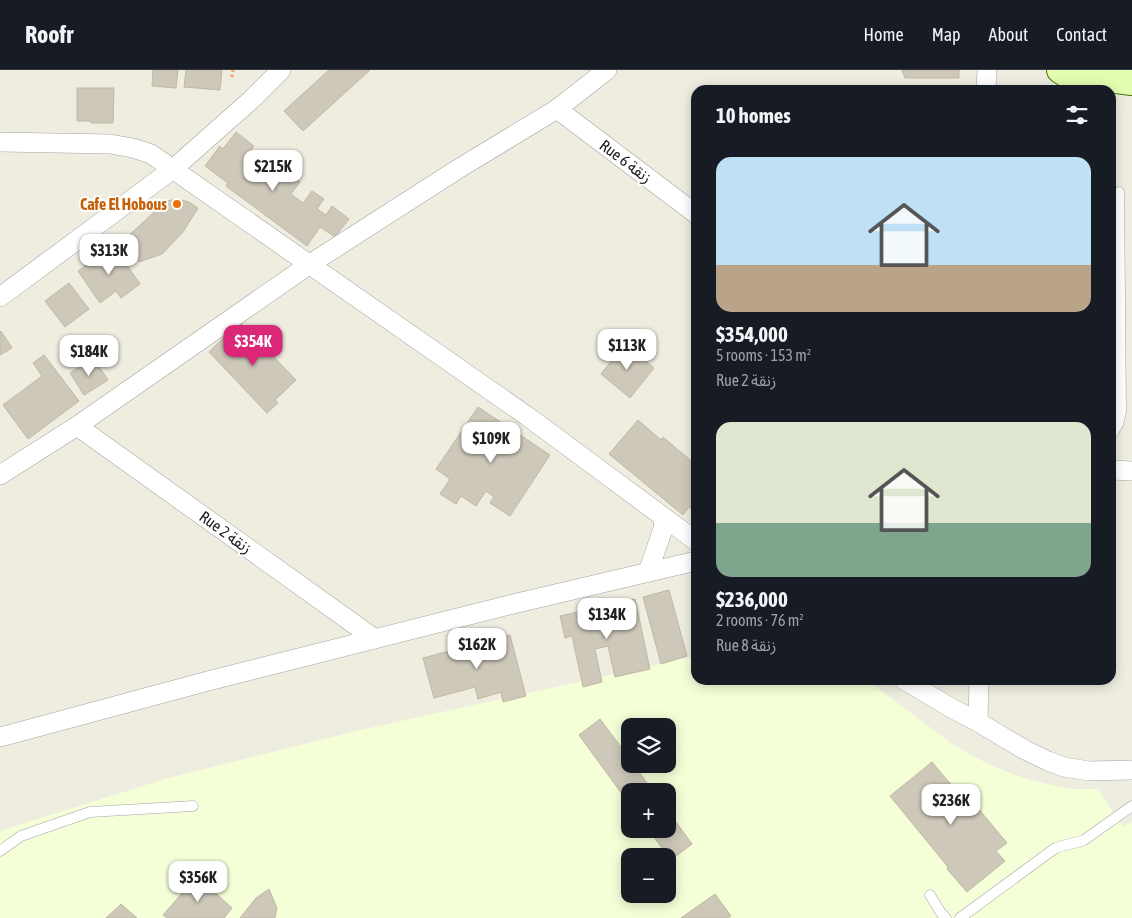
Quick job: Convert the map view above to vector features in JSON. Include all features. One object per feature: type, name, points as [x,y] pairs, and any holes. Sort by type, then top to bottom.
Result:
[{"type":"main road","points":[[1060,70],[1083,85]]},
{"type":"main road","points":[[1095,70],[1116,80],[1132,82]]},
{"type":"main road","points":[[1116,98],[1132,100]]},
{"type":"street","points":[[0,297],[173,169],[251,100],[281,70]]},
{"type":"street","points":[[0,475],[77,426],[310,264],[556,109],[607,70]]},
{"type":"street","points":[[986,85],[987,70]]},
{"type":"street","name":"Rue 6 زنقة","points":[[556,109],[691,210]]},
{"type":"street","points":[[0,142],[110,144],[133,148],[151,154],[527,416],[691,537]]},
{"type":"street","name":"Rue 2 زنقة","points":[[77,426],[375,638]]},
{"type":"street","points":[[1116,470],[1132,471]]},
{"type":"street","points":[[648,572],[663,529],[664,518]]},
{"type":"street","points":[[0,737],[375,638],[691,561]]},
{"type":"street","points":[[912,685],[953,710],[1048,762],[1089,771],[1132,770]]},
{"type":"street","points":[[978,685],[978,722]]},
{"type":"lane","points":[[1116,427],[1121,412],[1118,192]]},
{"type":"lane","points":[[0,851],[21,836],[90,812],[193,806]]},
{"type":"lane","points":[[960,918],[1054,849],[1064,844],[1075,844],[1084,840],[1132,806]]},
{"type":"lane","points":[[930,895],[946,918]]},
{"type":"path","points":[[232,77],[233,70]]},
{"type":"shaded area","points":[[691,657],[691,685],[874,685],[952,744],[986,763],[1027,779],[1047,784],[1071,789],[1098,789],[1123,827],[1132,821],[1132,918],[0,918],[0,831],[165,779],[356,731]]},
{"type":"building","points":[[153,70],[178,70],[176,88],[152,86]]},
{"type":"building","points":[[186,70],[222,70],[220,90],[184,87]]},
{"type":"building","points":[[329,70],[370,70],[303,131],[284,111]]},
{"type":"building","points":[[902,70],[959,70],[959,78],[905,78]]},
{"type":"building","points":[[77,88],[114,88],[113,123],[77,121]]},
{"type":"building","points":[[236,132],[254,146],[246,157],[257,165],[265,155],[300,182],[291,194],[303,203],[312,191],[324,199],[317,209],[326,215],[332,206],[349,219],[335,237],[320,227],[307,246],[226,186],[228,183],[205,166],[220,146],[223,149]]},
{"type":"building","points":[[177,199],[189,202],[198,208],[183,232],[162,254],[139,262],[124,240],[166,201]]},
{"type":"building","points":[[114,246],[140,284],[121,298],[116,291],[100,303],[78,271]]},
{"type":"building","points":[[69,283],[89,309],[65,327],[45,301]]},
{"type":"building","points":[[240,322],[296,380],[275,400],[278,403],[267,413],[209,352]]},
{"type":"building","points":[[0,332],[12,348],[0,355]]},
{"type":"building","points":[[625,344],[654,368],[630,398],[601,374]]},
{"type":"building","points":[[44,355],[79,401],[28,439],[3,405],[42,376],[33,363]]},
{"type":"building","points":[[93,358],[108,380],[84,395],[70,373]]},
{"type":"building","points":[[478,407],[550,455],[510,516],[490,503],[494,497],[486,491],[476,506],[461,496],[456,504],[440,494],[450,479],[436,469]]},
{"type":"building","points":[[638,420],[661,440],[663,437],[691,461],[691,508],[689,507],[683,515],[609,454]]},
{"type":"building","points":[[669,590],[687,656],[661,664],[643,597]]},
{"type":"building","points":[[635,599],[650,669],[615,677],[608,646],[595,649],[602,682],[583,687],[572,636],[565,638],[560,616]]},
{"type":"building","points":[[510,635],[526,696],[503,702],[501,692],[478,699],[475,687],[434,698],[423,658]]},
{"type":"building","points":[[600,719],[621,747],[621,773],[640,773],[647,783],[621,783],[621,793],[579,735]]},
{"type":"building","points":[[932,762],[963,799],[967,795],[1007,843],[996,851],[1005,861],[967,892],[890,796]]},
{"type":"building","points":[[676,822],[692,844],[676,856],[676,848],[662,848],[655,838],[676,838]]},
{"type":"building","points":[[197,876],[232,908],[224,918],[167,918],[163,915]]},
{"type":"building","points":[[269,889],[277,908],[275,918],[240,918],[256,898]]},
{"type":"building","points":[[715,894],[731,916],[728,918],[681,918]]},
{"type":"building","points":[[121,904],[137,918],[106,918]]},
{"type":"place","name":"Cafe El Hobous","points":[[177,204]]}]
